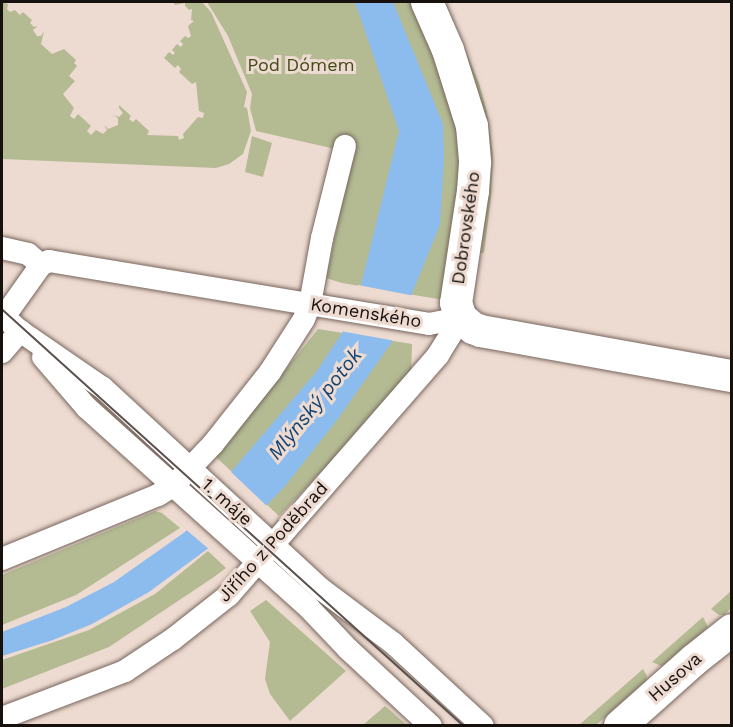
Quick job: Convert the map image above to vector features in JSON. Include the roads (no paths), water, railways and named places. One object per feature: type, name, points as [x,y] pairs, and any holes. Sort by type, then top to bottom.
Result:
[{"type":"main road","name":"Dobrovského","points":[[427,2],[448,50],[472,126],[476,163],[456,303],[461,318]]},
{"type":"main road","points":[[461,318],[473,328],[488,332],[732,376]]},
{"type":"main road","name":"Husova","points":[[620,726],[694,660],[732,630]]},
{"type":"street","points":[[2,559],[177,489],[194,472],[270,372],[298,330],[310,304],[319,248],[345,146]]},
{"type":"street","points":[[2,248],[28,254],[41,265],[9,321],[2,352]]},
{"type":"street","name":"Komenského","points":[[41,265],[52,261],[416,322],[441,323],[461,318]]},
{"type":"street","name":"Jiřího z Poděbrad","points":[[2,718],[125,671],[229,595],[252,558],[268,539],[438,355],[461,318]]},
{"type":"street","name":"1. máje","points":[[9,321],[103,388],[344,609],[393,643],[483,726]]},
{"type":"street","name":"1. máje","points":[[9,321],[86,407],[309,608],[348,649],[431,726]]},
{"type":"water","name":"Mlýnský potok","points":[[355,2],[393,2],[443,124],[444,158],[440,225],[392,342],[337,420],[285,486],[267,505],[149,592],[92,624],[53,640],[2,656],[2,632],[66,607],[114,582],[185,532],[231,472],[317,371],[342,333],[361,285],[399,131]]},
{"type":"tram line","points":[[2,309],[464,726]]},
{"type":"park label","name":"Pod Dómem","points":[[301,65]]}]
